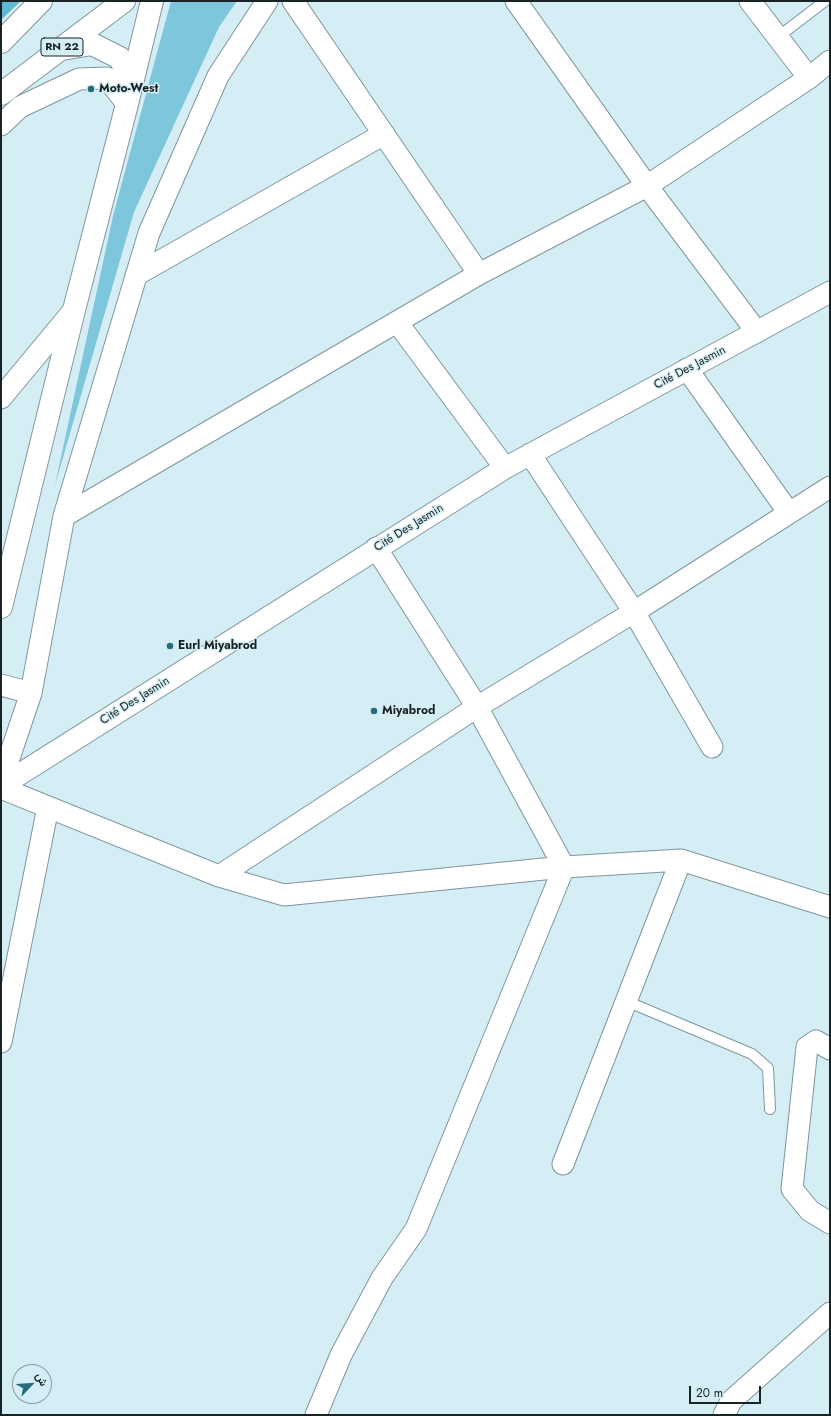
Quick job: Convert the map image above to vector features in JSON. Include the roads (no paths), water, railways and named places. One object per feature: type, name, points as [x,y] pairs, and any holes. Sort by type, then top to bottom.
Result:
[{"type":"main road","points":[[1,42],[41,1]]},
{"type":"main road","name":"RN 22","points":[[1,94],[124,1]]},
{"type":"main road","points":[[1,607],[152,1]]},
{"type":"main road","points":[[58,50],[92,44],[120,58],[130,94]]},
{"type":"street","points":[[1,782],[31,693],[64,516],[149,233],[218,76],[267,1]]},
{"type":"street","points":[[293,1],[479,274]]},
{"type":"street","points":[[516,1],[647,186],[757,332]]},
{"type":"street","points":[[750,1],[809,78]]},
{"type":"street","points":[[64,516],[479,274],[647,186],[809,78],[830,61]]},
{"type":"street","points":[[1,125],[20,107],[79,79],[107,78],[130,94]]},
{"type":"street","points":[[136,276],[384,134]]},
{"type":"street","name":"Cité Des Jasmin","points":[[1,787],[376,548],[505,468],[830,292]]},
{"type":"street","points":[[1,398],[74,310]]},
{"type":"street","points":[[397,322],[505,468]]},
{"type":"street","points":[[687,369],[789,513]]},
{"type":"street","points":[[530,454],[634,612],[712,747]]},
{"type":"street","points":[[219,876],[477,707],[634,612],[830,487]]},
{"type":"street","points":[[376,548],[477,707],[564,866]]},
{"type":"street","points":[[1,685],[31,693]]},
{"type":"street","points":[[1,787],[219,876],[284,895],[564,866],[680,860],[830,907]]},
{"type":"street","points":[[1,1042],[48,807]]},
{"type":"street","points":[[564,1164],[680,860]]},
{"type":"street","points":[[316,1415],[341,1355],[382,1278],[416,1229],[564,866]]},
{"type":"street","points":[[830,1049],[816,1041],[806,1047],[792,1189],[810,1212],[830,1224]]},
{"type":"street","points":[[724,1415],[731,1401],[830,1313]]},
{"type":"lane","points":[[778,37],[825,1]]},
{"type":"lane","points":[[626,1001],[752,1054],[768,1068],[770,1109]]},
{"type":"place","name":"Moto-West","points":[[91,89]]},
{"type":"place","name":"Eurl Miyabrod","points":[[170,646]]},
{"type":"place","name":"Miyabrod","points":[[374,711]]}]
